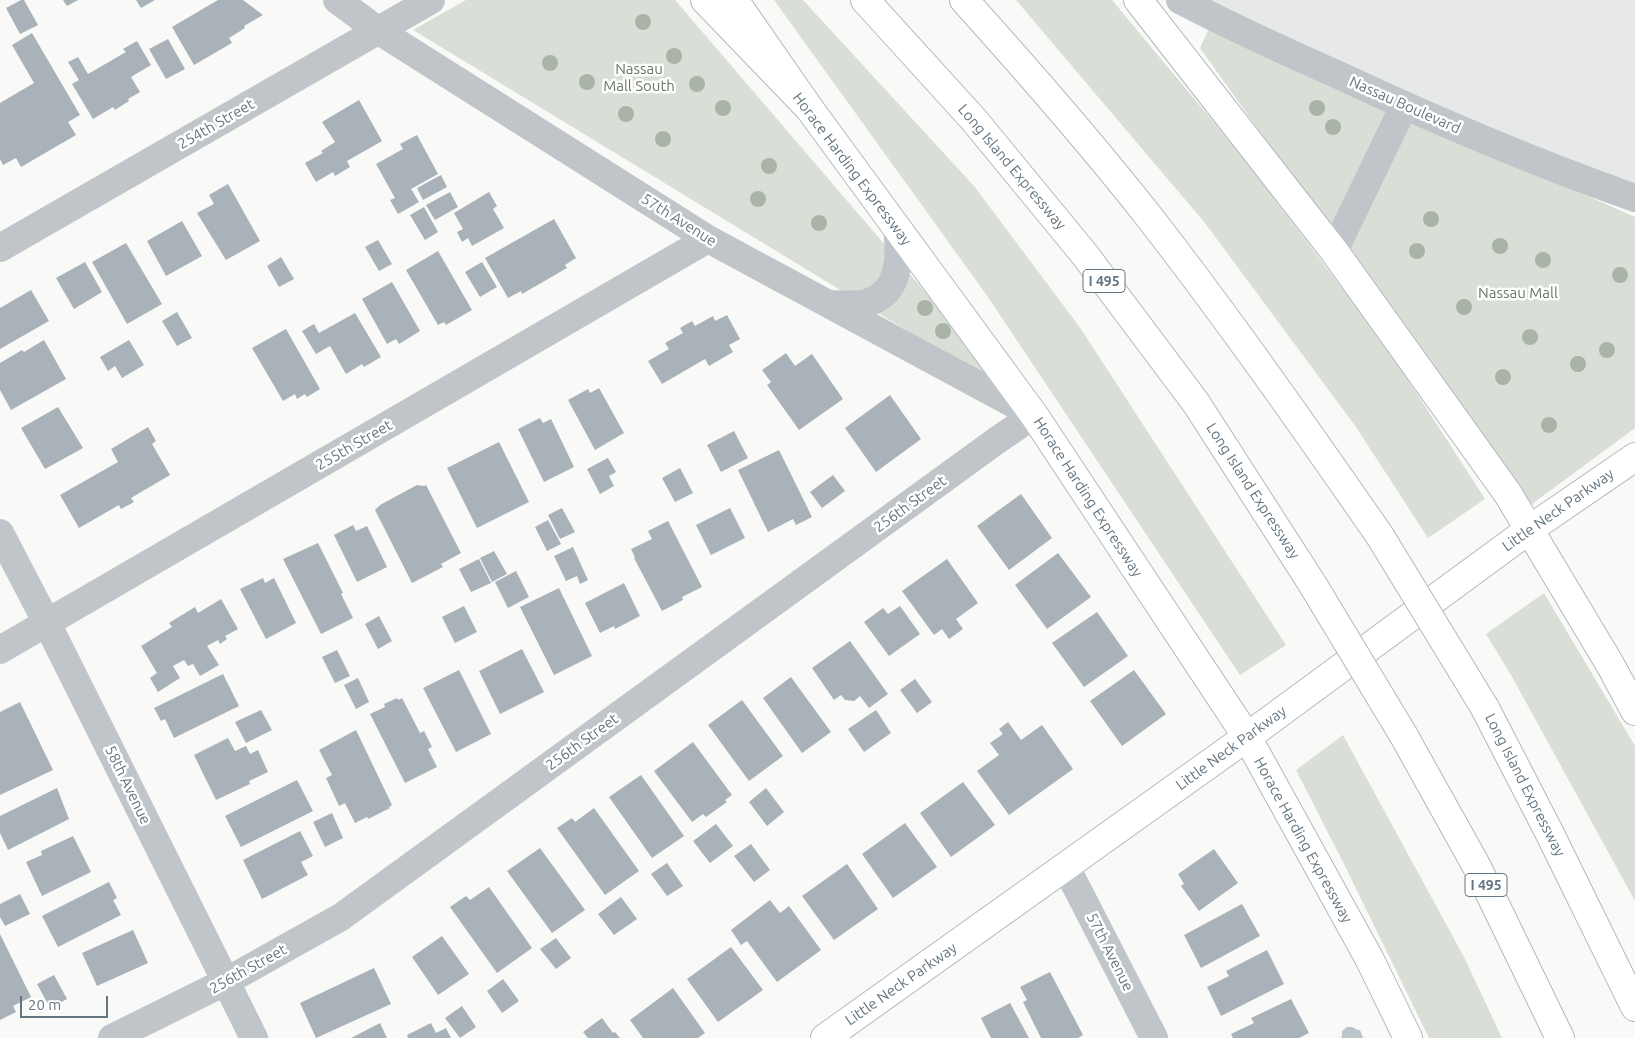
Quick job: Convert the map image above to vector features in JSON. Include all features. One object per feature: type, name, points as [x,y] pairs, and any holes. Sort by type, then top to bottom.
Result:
[{"type":"main road","name":"Horace Harding Expressway","points":[[705,0],[809,108],[1034,416],[1246,737],[1370,960],[1408,1038]]},
{"type":"main road","points":[[734,0],[809,108]]},
{"type":"main road","name":"Long Island Expressway","points":[[865,0],[974,120],[1085,255],[1196,403],[1314,585],[1404,736],[1477,867],[1560,1038]]},
{"type":"main road","name":"Long Island Expressway","points":[[964,0],[1029,72],[1149,217],[1261,365],[1380,536],[1485,708],[1635,1007]]},
{"type":"main road","points":[[1138,0],[1334,251],[1508,494],[1611,666],[1635,711]]},
{"type":"main road","name":"Little Neck Parkway","points":[[825,1038],[1066,867],[1530,529],[1635,457]]},
{"type":"street","name":"57th Avenue","points":[[337,0],[379,31],[708,239],[1034,416]]},
{"type":"street","name":"254th Street","points":[[0,248],[431,0]]},
{"type":"street","name":"Nassau Boulevard","points":[[1180,0],[1228,25],[1404,106],[1575,177],[1635,198]]},
{"type":"street","points":[[1334,251],[1404,106]]},
{"type":"street","points":[[828,304],[862,304],[877,298],[888,290],[895,277],[899,262],[900,245],[897,228]]},
{"type":"street","name":"255th Street","points":[[0,650],[708,239]]},
{"type":"street","name":"256th Street","points":[[112,1038],[225,982],[341,917],[988,447],[1034,416]]},
{"type":"street","name":"58th Avenue","points":[[0,533],[48,622],[254,1038]]},
{"type":"street","name":"57th Avenue","points":[[1066,867],[1154,1038]]},
{"type":"shaded area","points":[[1180,0],[1635,0],[1635,198]]},
{"type":"shaded area","points":[[1347,1027],[1360,1030],[1363,1038],[1340,1038],[1342,1037],[1342,1031]]},
{"type":"green space","name":"Nassau Mall South","points":[[466,0],[675,0],[993,371],[985,378],[413,30]]},
{"type":"green space","points":[[774,0],[803,0],[974,186],[1081,329],[1286,645],[1240,675],[988,297]]},
{"type":"green space","points":[[1016,0],[1112,0],[1236,149],[1385,344],[1485,499],[1428,538],[1356,427],[1205,223]]},
{"type":"green space","name":"Nassau Mall","points":[[1209,28],[1635,217],[1635,428],[1528,507],[1200,48]]},
{"type":"green space","points":[[1544,593],[1635,746],[1635,901],[1511,675],[1486,634]]},
{"type":"green space","points":[[1343,735],[1464,957],[1502,1038],[1429,1038],[1296,770]]},
{"type":"building","points":[[24,0],[38,25],[20,34],[6,8]]},
{"type":"building","points":[[63,0],[78,0],[67,6]]},
{"type":"building","points":[[136,0],[155,0],[141,8]]},
{"type":"building","points":[[218,0],[243,0],[263,15],[244,26],[245,28],[229,38],[232,43],[194,65],[172,27]]},
{"type":"building","points":[[32,33],[80,115],[68,122],[76,135],[21,167],[16,158],[3,165],[0,159],[0,103],[34,83],[12,45]]},
{"type":"building","points":[[168,39],[185,69],[166,79],[149,49]]},
{"type":"building","points":[[137,41],[151,65],[131,77],[140,92],[115,110],[113,107],[93,119],[72,84],[79,80],[68,62],[78,57],[88,74],[126,52],[123,49]]},
{"type":"building","points":[[359,100],[382,141],[347,161],[350,167],[335,176],[333,172],[316,182],[305,163],[323,153],[321,151],[335,142],[322,122]]},
{"type":"building","points":[[417,135],[438,174],[411,189],[419,202],[398,214],[390,200],[395,198],[376,164],[403,149],[400,144]]},
{"type":"building","points":[[441,175],[447,187],[423,200],[417,188]]},
{"type":"building","points":[[228,184],[260,241],[226,260],[197,213],[214,204],[209,195]]},
{"type":"building","points":[[450,192],[458,207],[435,220],[426,205]]},
{"type":"building","points":[[489,192],[497,206],[493,209],[504,228],[472,246],[468,238],[462,242],[457,232],[463,229],[454,213]]},
{"type":"building","points":[[424,207],[438,232],[425,240],[410,215]]},
{"type":"building","points":[[554,219],[576,258],[565,265],[567,268],[522,294],[521,291],[508,298],[485,258]]},
{"type":"building","points":[[182,221],[202,256],[166,276],[147,241]]},
{"type":"building","points":[[378,240],[392,264],[379,271],[365,247]]},
{"type":"building","points":[[126,243],[162,304],[127,324],[92,262]]},
{"type":"building","points":[[438,251],[472,310],[446,325],[444,322],[438,325],[406,270]]},
{"type":"building","points":[[281,257],[294,279],[279,287],[267,266]]},
{"type":"building","points":[[85,262],[102,292],[74,309],[56,278]]},
{"type":"building","points":[[482,262],[497,287],[480,297],[465,272]]},
{"type":"building","points":[[392,282],[420,331],[399,344],[396,339],[387,344],[362,299]]},
{"type":"building","points":[[31,290],[49,321],[0,349],[0,308]]},
{"type":"building","points":[[177,312],[192,338],[177,346],[162,321]]},
{"type":"building","points":[[355,313],[381,357],[364,367],[362,364],[346,374],[330,346],[316,354],[302,331],[314,324],[319,333]]},
{"type":"building","points":[[727,315],[740,339],[729,345],[733,352],[709,366],[705,359],[662,384],[648,361],[669,349],[665,343],[683,333],[680,328],[692,321],[695,326],[713,316],[715,321]]},
{"type":"building","points":[[286,329],[320,389],[307,397],[305,394],[297,399],[295,394],[283,401],[252,348]]},
{"type":"building","points":[[44,340],[66,379],[11,410],[0,390],[0,363]]},
{"type":"building","points":[[129,340],[144,365],[122,378],[115,366],[108,371],[100,357]]},
{"type":"building","points":[[786,353],[795,366],[812,354],[843,399],[799,430],[767,385],[771,382],[762,370]]},
{"type":"building","points":[[599,388],[624,433],[595,450],[568,400],[588,389],[590,393]]},
{"type":"building","points":[[890,395],[921,439],[876,472],[845,428]]},
{"type":"building","points":[[58,407],[83,448],[45,469],[21,428]]},
{"type":"building","points":[[540,418],[543,423],[551,419],[574,467],[544,482],[518,429]]},
{"type":"building","points":[[148,427],[156,441],[152,444],[170,475],[131,498],[134,502],[121,509],[119,505],[79,528],[60,495],[118,462],[111,449]]},
{"type":"building","points":[[734,431],[748,458],[721,472],[707,445]]},
{"type":"building","points":[[499,442],[529,502],[477,528],[447,468]]},
{"type":"building","points":[[779,450],[812,517],[796,525],[793,519],[768,532],[738,470]]},
{"type":"building","points":[[608,458],[616,472],[609,476],[614,486],[600,494],[587,469]]},
{"type":"building","points":[[680,468],[693,493],[675,502],[662,478]]},
{"type":"building","points":[[833,475],[845,491],[822,508],[810,492]]},
{"type":"building","points":[[417,485],[426,485],[461,553],[441,564],[443,567],[412,583],[375,510],[380,505]]},
{"type":"building","points":[[1021,494],[1052,538],[1009,570],[977,526]]},
{"type":"building","points":[[562,508],[575,532],[560,539],[548,515]]},
{"type":"building","points":[[730,508],[745,538],[711,555],[696,525]]},
{"type":"building","points":[[548,520],[561,544],[547,551],[535,527]]},
{"type":"building","points":[[668,521],[702,587],[682,597],[683,600],[662,611],[631,549],[652,539],[648,531]]},
{"type":"building","points":[[353,525],[356,531],[367,526],[387,567],[357,582],[334,535]]},
{"type":"building","points":[[318,543],[343,593],[341,594],[353,618],[321,634],[283,559]]},
{"type":"building","points":[[573,547],[588,580],[580,584],[577,576],[566,581],[554,556]]},
{"type":"building","points":[[494,551],[507,574],[492,582],[480,558]]},
{"type":"building","points":[[1058,553],[1091,597],[1047,629],[1015,585]]},
{"type":"building","points":[[479,559],[491,583],[471,592],[459,569]]},
{"type":"building","points":[[947,559],[978,603],[956,619],[963,629],[949,639],[942,629],[934,635],[902,591]]},
{"type":"building","points":[[516,571],[529,597],[508,608],[495,582]]},
{"type":"building","points":[[263,578],[265,583],[274,578],[296,623],[266,639],[240,589]]},
{"type":"building","points":[[624,583],[640,616],[615,629],[614,626],[600,633],[585,603]]},
{"type":"building","points":[[559,588],[592,656],[554,675],[520,607]]},
{"type":"building","points":[[221,599],[238,629],[225,636],[227,639],[220,644],[218,640],[207,646],[219,665],[200,676],[193,664],[188,666],[184,660],[173,666],[180,678],[158,692],[150,678],[157,673],[141,646],[172,627],[169,623],[195,607],[198,613]]},
{"type":"building","points":[[464,606],[477,632],[455,643],[442,617]]},
{"type":"building","points":[[900,606],[920,634],[889,656],[864,622],[883,608],[888,614]]},
{"type":"building","points":[[1097,612],[1128,656],[1084,687],[1052,643]]},
{"type":"building","points":[[379,616],[392,641],[378,649],[365,624]]},
{"type":"building","points":[[850,641],[888,694],[869,708],[860,696],[854,701],[845,700],[841,695],[834,700],[812,668]]},
{"type":"building","points":[[522,649],[544,692],[500,714],[479,671]]},
{"type":"building","points":[[337,650],[350,676],[335,683],[322,657]]},
{"type":"building","points":[[459,670],[491,734],[456,752],[423,688]]},
{"type":"building","points":[[1134,670],[1166,714],[1122,746],[1090,701]]},
{"type":"building","points":[[223,674],[239,706],[174,738],[165,719],[161,721],[154,708]]},
{"type":"building","points":[[791,677],[831,732],[802,753],[763,698]]},
{"type":"building","points":[[358,678],[369,702],[356,709],[344,685]]},
{"type":"building","points":[[915,679],[932,702],[917,713],[900,690]]},
{"type":"building","points":[[397,698],[398,700],[402,698],[420,733],[424,731],[432,747],[428,749],[437,767],[405,783],[370,714],[385,707],[384,704]]},
{"type":"building","points":[[742,700],[783,756],[749,781],[708,725]]},
{"type":"building","points":[[20,702],[53,770],[0,795],[0,712]]},
{"type":"building","points":[[261,710],[272,730],[246,743],[235,722]]},
{"type":"building","points":[[876,710],[891,733],[864,752],[848,729]]},
{"type":"building","points":[[1008,722],[1021,740],[1042,725],[1073,769],[1009,815],[977,771],[999,755],[990,743],[1003,734],[999,729]]},
{"type":"building","points":[[356,730],[392,805],[390,808],[368,819],[367,817],[355,823],[345,803],[339,806],[326,778],[332,775],[319,750]]},
{"type":"building","points":[[228,738],[235,751],[246,746],[250,754],[258,750],[268,772],[249,781],[250,784],[216,800],[194,755]]},
{"type":"building","points":[[693,742],[732,795],[725,800],[727,802],[706,817],[703,814],[692,822],[654,771]]},
{"type":"building","points":[[641,775],[684,836],[652,858],[609,797]]},
{"type":"building","points":[[297,780],[313,811],[241,847],[225,816]]},
{"type":"building","points":[[963,782],[995,825],[951,857],[920,813]]},
{"type":"building","points":[[57,788],[69,819],[8,850],[0,833],[0,816]]},
{"type":"building","points":[[766,788],[784,812],[767,826],[749,802]]},
{"type":"building","points":[[594,808],[639,871],[605,895],[557,828],[572,818],[575,822]]},
{"type":"building","points":[[332,813],[343,838],[325,847],[313,822]]},
{"type":"building","points":[[905,823],[937,867],[893,898],[862,854]]},
{"type":"building","points":[[716,824],[733,846],[710,863],[693,841]]},
{"type":"building","points":[[300,831],[313,856],[301,862],[308,875],[262,899],[243,860]]},
{"type":"building","points":[[73,836],[91,872],[42,896],[26,862],[42,855],[41,851]]},
{"type":"building","points":[[751,844],[770,870],[754,882],[734,856]]},
{"type":"building","points":[[540,848],[585,910],[552,933],[507,871]]},
{"type":"building","points":[[1214,849],[1238,883],[1199,911],[1181,886],[1184,884],[1178,874]]},
{"type":"building","points":[[667,863],[683,886],[667,896],[651,874]]},
{"type":"building","points":[[847,864],[878,909],[834,940],[802,896]]},
{"type":"building","points":[[109,882],[117,898],[113,900],[121,915],[58,947],[42,916]]},
{"type":"building","points":[[489,887],[532,948],[497,973],[450,907],[466,896],[470,900]]},
{"type":"building","points":[[20,894],[30,914],[5,926],[0,917],[0,904]]},
{"type":"building","points":[[621,897],[637,919],[614,935],[598,914]]},
{"type":"building","points":[[770,900],[780,913],[789,906],[821,950],[777,982],[747,941],[741,945],[731,930]]},
{"type":"building","points":[[1242,904],[1260,936],[1201,968],[1184,935]]},
{"type":"building","points":[[133,930],[148,963],[97,986],[82,953]]},
{"type":"building","points":[[0,934],[31,997],[13,1006],[16,1012],[0,1020]]},
{"type":"building","points":[[442,936],[469,974],[438,995],[412,957]]},
{"type":"building","points":[[556,938],[571,958],[556,969],[540,949]]},
{"type":"building","points":[[731,947],[763,990],[718,1022],[687,979]]},
{"type":"building","points":[[1267,950],[1284,984],[1221,1016],[1207,987],[1229,976],[1226,971]]},
{"type":"building","points":[[374,968],[391,1004],[316,1038],[300,1003]]},
{"type":"building","points":[[1050,972],[1083,1035],[1078,1038],[1041,1038],[1023,1002],[1027,1000],[1020,987]]},
{"type":"building","points":[[54,975],[67,999],[50,1008],[37,984]]},
{"type":"building","points":[[503,979],[519,1001],[502,1013],[487,991]]},
{"type":"building","points":[[673,988],[705,1033],[698,1038],[643,1038],[630,1020]]},
{"type":"building","points":[[1291,999],[1309,1033],[1299,1038],[1233,1038],[1231,1034],[1254,1023],[1251,1018]]},
{"type":"building","points":[[1010,1003],[1029,1038],[991,1038],[981,1018]]},
{"type":"building","points":[[462,1006],[476,1027],[460,1038],[445,1018]]},
{"type":"building","points":[[602,1018],[613,1033],[615,1032],[620,1038],[588,1038],[583,1032]]},
{"type":"building","points":[[380,1023],[387,1038],[351,1038]]},
{"type":"building","points":[[431,1023],[436,1033],[446,1028],[451,1038],[408,1038],[407,1035]]}]
